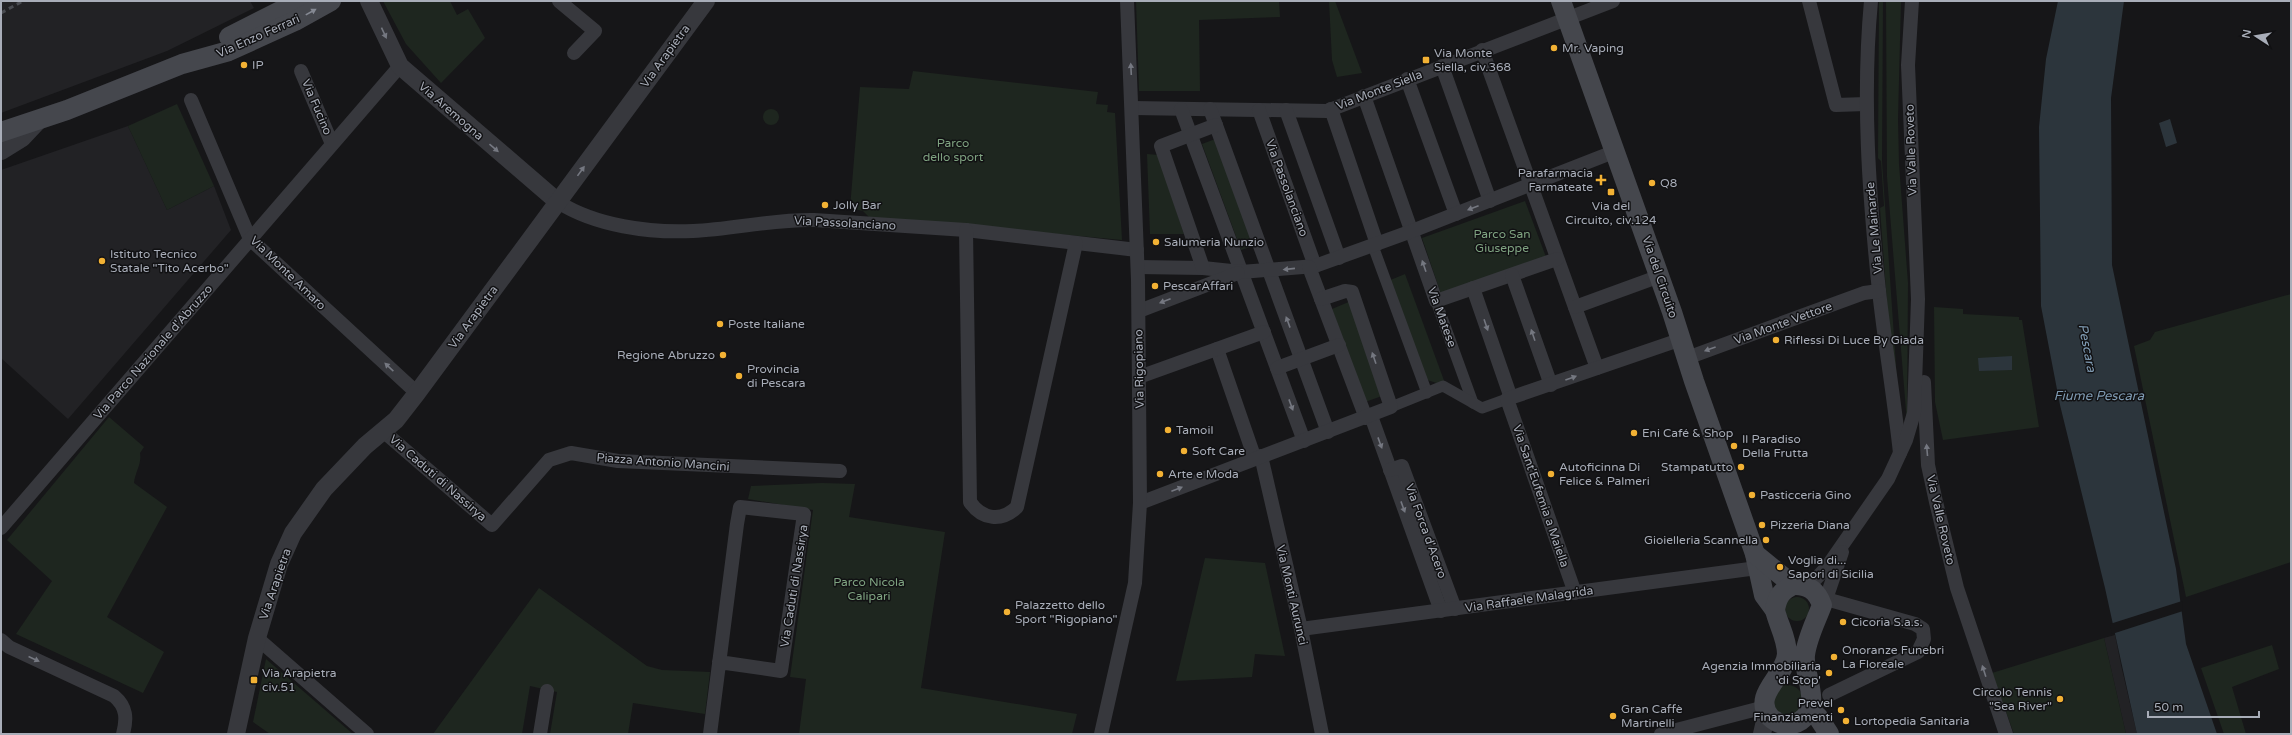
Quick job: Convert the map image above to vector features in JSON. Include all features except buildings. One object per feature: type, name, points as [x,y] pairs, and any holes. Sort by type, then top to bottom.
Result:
[{"type":"main road","name":"Via Enzo Ferrari","points":[[182,64],[209,47],[300,1]]},
{"type":"main road","name":"Via Enzo Ferrari","points":[[1,132],[39,120],[182,64],[229,51],[295,21],[331,1]]},
{"type":"main road","name":"Via del Circuito","points":[[1564,9],[1616,150],[1660,276],[1756,561],[1764,595],[1775,610],[1785,640],[1787,653],[1785,663],[1774,682]]},
{"type":"main road","points":[[1756,561],[1800,586],[1816,593],[1824,602],[1805,655],[1816,699],[1818,717],[1829,734]]},
{"type":"main road","points":[[1775,610],[1777,599],[1782,592],[1800,586]]},
{"type":"main road","points":[[1788,678],[1795,679],[1806,687],[1816,699],[1799,722],[1786,729],[1766,710],[1765,696],[1774,682],[1788,678]]},
{"type":"street","name":"Via Aremogna","points":[[369,1],[400,66],[558,202]]},
{"type":"street","points":[[559,1],[595,31],[574,53]]},
{"type":"street","name":"Via Arapietra","points":[[236,734],[257,638],[279,564],[293,533],[324,489],[365,446],[396,420],[417,393],[706,1]]},
{"type":"street","name":"Via Rigopiano","points":[[1100,734],[1135,583],[1140,503],[1138,267],[1127,1]]},
{"type":"street","name":"Via Monte Siella","points":[[1132,108],[1327,111],[1482,50],[1564,9],[1613,1]]},
{"type":"street","points":[[1809,1],[1836,105],[1866,104]]},
{"type":"street","name":"Via Le Mainarde","points":[[1871,1],[1867,52],[1866,104],[1870,192],[1879,291],[1900,453]]},
{"type":"street","name":"Via Valle Roveto","points":[[1900,453],[1906,440],[1915,404],[1918,299],[1908,65],[1912,1]]},
{"type":"street","points":[[1482,50],[1597,368]]},
{"type":"street","name":"Via Parco Nazionale d'Abruzzo","points":[[1,528],[400,66]]},
{"type":"street","points":[[1442,66],[1490,201]]},
{"type":"street","name":"Via Fucino","points":[[301,70],[332,144]]},
{"type":"street","points":[[1407,80],[1456,214]]},
{"type":"street","points":[[1364,96],[1412,231]]},
{"type":"street","name":"Via Monte Amaro","points":[[191,100],[250,239],[417,393]]},
{"type":"street","points":[[1181,109],[1304,441]]},
{"type":"street","points":[[1210,109],[1328,432]]},
{"type":"street","points":[[1331,109],[1375,245],[1426,393]]},
{"type":"street","name":"Via Passolanciano","points":[[1259,110],[1312,266]]},
{"type":"street","points":[[1286,110],[1339,258]]},
{"type":"street","name":"Via Enzo Ferrari","points":[[1,151],[22,138],[39,120]]},
{"type":"street","points":[[1203,268],[1161,146],[1216,125]]},
{"type":"street","points":[[1138,267],[1203,268],[1241,272],[1269,271],[1312,266],[1339,258],[1412,231],[1616,150]]},
{"type":"street","name":"Via Passolanciano","points":[[558,202],[571,210],[620,225],[675,231],[694,231],[795,220],[966,230],[1137,250]]},
{"type":"street","points":[[966,230],[970,502],[974,508],[991,518],[1005,517],[1017,507],[1076,243]]},
{"type":"street","name":"Via Matese","points":[[1412,231],[1473,403]]},
{"type":"street","points":[[1436,301],[1557,259]]},
{"type":"street","points":[[1312,266],[1321,299],[1369,417]]},
{"type":"street","points":[[1139,311],[1241,272]]},
{"type":"street","points":[[1512,275],[1551,385]]},
{"type":"street","points":[[1575,307],[1660,276]]},
{"type":"street","points":[[1473,288],[1509,399]]},
{"type":"street","points":[[1321,299],[1345,291],[1352,292],[1391,407]]},
{"type":"street","name":"Via Monte Vettore","points":[[1684,349],[1864,293],[1879,291]]},
{"type":"street","name":"Via Valle Roveto","points":[[1918,299],[1923,314],[1925,429],[1928,465],[1957,588],[2006,734]]},
{"type":"street","points":[[1139,377],[1264,332]]},
{"type":"street","points":[[1277,368],[1339,346]]},
{"type":"street","points":[[1140,503],[1369,417],[1444,386],[1482,408],[1597,368],[1684,349]]},
{"type":"street","name":"Via Monti Aurunci","points":[[1217,350],[1258,458],[1300,629],[1322,734]]},
{"type":"street","name":"Via Sant'Eufemia a Maiella","points":[[1509,399],[1575,593]]},
{"type":"street","name":"Via Forca d'Acero","points":[[1369,417],[1448,610]]},
{"type":"street","name":"Via Caduti di Nassirya","points":[[383,431],[492,525]]},
{"type":"street","name":"Piazza Antonio Mancini","points":[[492,525],[549,460],[570,453],[618,461],[840,471]]},
{"type":"street","points":[[1800,586],[1827,567],[1888,479],[1900,453]]},
{"type":"street","name":"Via Caduti di Nassirya","points":[[710,734],[719,662],[740,508],[804,514],[781,671],[719,662]]},
{"type":"street","points":[[1816,699],[1918,652],[1924,639],[1923,629],[1915,624],[1824,602],[1840,562],[1844,543]]},
{"type":"street","name":"Via Raffaele Malagrida","points":[[1300,629],[1575,593],[1756,561]]},
{"type":"street","points":[[257,638],[367,734]]},
{"type":"street","points":[[1,640],[9,647],[114,696],[122,704],[125,714],[123,734]]},
{"type":"street","points":[[540,734],[547,691]]},
{"type":"street","points":[[1661,734],[1689,731],[1766,710],[1762,734]]},
{"type":"shaded area","points":[[1,1],[250,1],[254,8],[167,51],[1,113]]},
{"type":"shaded area","name":"Istituto Tecnico Statale \"Tito Acerbo\"","points":[[128,126],[167,210],[214,186],[231,230],[68,419],[1,358],[1,170]]},
{"type":"shaded area","points":[[2115,635],[2137,734],[2126,734],[2104,638]]},
{"type":"green space","points":[[383,1],[450,1],[457,15],[468,9],[485,38],[441,83],[406,44]]},
{"type":"green space","points":[[1136,1],[1279,1],[1280,17],[1199,20],[1200,91],[1139,91]]},
{"type":"green space","points":[[1329,1],[1335,1],[1362,73],[1337,77],[1332,60]]},
{"type":"green space","points":[[1879,1],[1883,1],[1882,161],[1898,395],[1888,318],[1880,208],[1884,206],[1881,161],[1878,158]]},
{"type":"green space","points":[[1886,1],[1901,1],[1898,119],[1899,164],[1908,283],[1907,423],[1887,177]]},
{"type":"green space","name":"Parco dello sport","points":[[913,71],[1098,92],[1096,104],[1108,105],[1107,112],[1115,113],[1122,240],[869,217],[863,211],[850,208],[860,87],[909,89]]},
{"type":"green space","points":[[177,104],[214,186],[167,210],[128,126]]},
{"type":"green space","points":[[768,109],[774,109],[779,114],[777,123],[774,125],[768,125],[763,120],[763,114]]},
{"type":"green space","points":[[1218,138],[1257,245],[1241,250],[1202,144]]},
{"type":"green space","points":[[1147,154],[1158,155],[1184,234],[1150,234]]},
{"type":"green space","name":"Parco San Giuseppe","points":[[1525,201],[1546,257],[1441,294],[1422,238]]},
{"type":"green space","points":[[1405,274],[1446,386],[1424,379],[1388,281]]},
{"type":"green space","points":[[2291,294],[2291,562],[2186,597],[2134,346],[2150,340],[2155,332]]},
{"type":"green space","points":[[1351,301],[1385,395],[1365,402],[1332,309]]},
{"type":"green space","points":[[1934,307],[1963,309],[1963,314],[2019,317],[2019,320],[2022,320],[2039,427],[1943,440],[1935,402]]},
{"type":"green space","points":[[109,417],[144,447],[140,453],[140,461],[134,483],[167,507],[107,617],[164,652],[143,693],[16,634],[52,581],[7,540]]},
{"type":"green space","name":"Parco Nicola Calipari","points":[[822,483],[855,484],[849,517],[945,532],[921,688],[1077,714],[1072,734],[799,734],[806,679],[790,677],[813,510],[748,499],[751,486]]},
{"type":"green space","points":[[1205,558],[1265,563],[1285,656],[1255,654],[1252,677],[1176,681]]},
{"type":"green space","points":[[539,588],[647,666],[662,670],[710,672],[705,714],[633,703],[628,734],[550,734],[557,692],[530,686],[522,734],[433,734]]},
{"type":"green space","points":[[1797,597],[1802,598],[1808,604],[1808,614],[1802,620],[1797,621],[1792,620],[1786,614],[1785,609],[1786,604],[1792,598]]},
{"type":"green space","name":"Circolo Tennis \"Sea River\"","points":[[2104,638],[2126,734],[2014,734],[1992,673]]},
{"type":"green space","points":[[2272,645],[2279,669],[2232,687],[2246,734],[2224,734],[2201,668]]},
{"type":"green space","points":[[266,659],[353,734],[270,734],[253,722]]},
{"type":"green space","points":[[1784,685],[1796,687],[1801,692],[1805,704],[1790,718],[1775,712],[1773,696],[1779,688]]},
{"type":"water","name":"Fiume Pescara","points":[[2058,1],[2124,1],[2111,98],[2112,265],[2176,569],[2186,644],[2217,734],[2137,734],[2105,588],[2060,405],[2041,306],[2039,127],[2046,59]]},
{"type":"water","points":[[2170,119],[2177,143],[2166,147],[2159,123]]},
{"type":"water","points":[[2012,356],[2012,370],[1979,371],[1978,358]]},
{"type":"pier","points":[[2182,601],[2183,611],[2112,634],[2110,624]]},
{"type":"railway","points":[[1,13],[23,1]]},
{"type":"place","name":"Mr. Vaping","points":[[1554,48]]},
{"type":"place","name":"Via Monte Siella, civ.368","points":[[1426,60]]},
{"type":"place","name":"IP","points":[[244,65]]},
{"type":"place","name":"Parafarmacia Farmateate","points":[[1601,180]]},
{"type":"place","name":"Q8","points":[[1652,183]]},
{"type":"place","name":"Via del Circuito, civ.124","points":[[1611,192]]},
{"type":"place","name":"Jolly Bar","points":[[825,205]]},
{"type":"place","name":"Salumeria Nunzio","points":[[1156,242]]},
{"type":"place","name":"Istituto Tecnico Statale \"Tito Acerbo\"","points":[[102,261]]},
{"type":"place","name":"PescarAffari","points":[[1155,286]]},
{"type":"place","name":"Poste Italiane","points":[[720,324]]},
{"type":"place","name":"Riflessi Di Luce By Giada","points":[[1776,340]]},
{"type":"place","name":"Regione Abruzzo","points":[[723,355]]},
{"type":"place","name":"Provincia di Pescara","points":[[739,376]]},
{"type":"place","name":"Tamoil","points":[[1168,430]]},
{"type":"place","name":"Eni Café & Shop","points":[[1634,433]]},
{"type":"place","name":"Il Paradiso Della Frutta","points":[[1734,446]]},
{"type":"place","name":"Soft Care","points":[[1184,451]]},
{"type":"place","name":"Stampatutto","points":[[1741,467]]},
{"type":"place","name":"Arte e Moda","points":[[1160,474]]},
{"type":"place","name":"Autoficinna Di Felice & Palmeri","points":[[1551,474]]},
{"type":"place","name":"Pasticceria Gino","points":[[1752,495]]},
{"type":"place","name":"Pizzeria Diana","points":[[1762,525]]},
{"type":"place","name":"Gioielleria Scannella","points":[[1766,540]]},
{"type":"place","name":"Voglia di... Sapori di Sicilia","points":[[1780,567]]},
{"type":"place","name":"Palazzetto dello Sport \"Rigopiano\"","points":[[1007,612]]},
{"type":"place","name":"Cicoria S.a.s.","points":[[1843,622]]},
{"type":"place","name":"Onoranze Funebri La Floreale","points":[[1834,657]]},
{"type":"place","name":"Agenzia Immobiliaria 'di Stop'","points":[[1829,673]]},
{"type":"place","name":"Via Arapietra civ.51","points":[[254,680]]},
{"type":"place","name":"Circolo Tennis \"Sea River\"","points":[[2060,699]]},
{"type":"place","name":"Prevel Finanziamenti","points":[[1841,710]]},
{"type":"place","name":"Gran Caffè Martinelli","points":[[1613,716]]},
{"type":"place","name":"Lortopedia Sanitaria","points":[[1846,721]]},
{"type":"water label","name":"Pescara","points":[[2087,348]]}]
